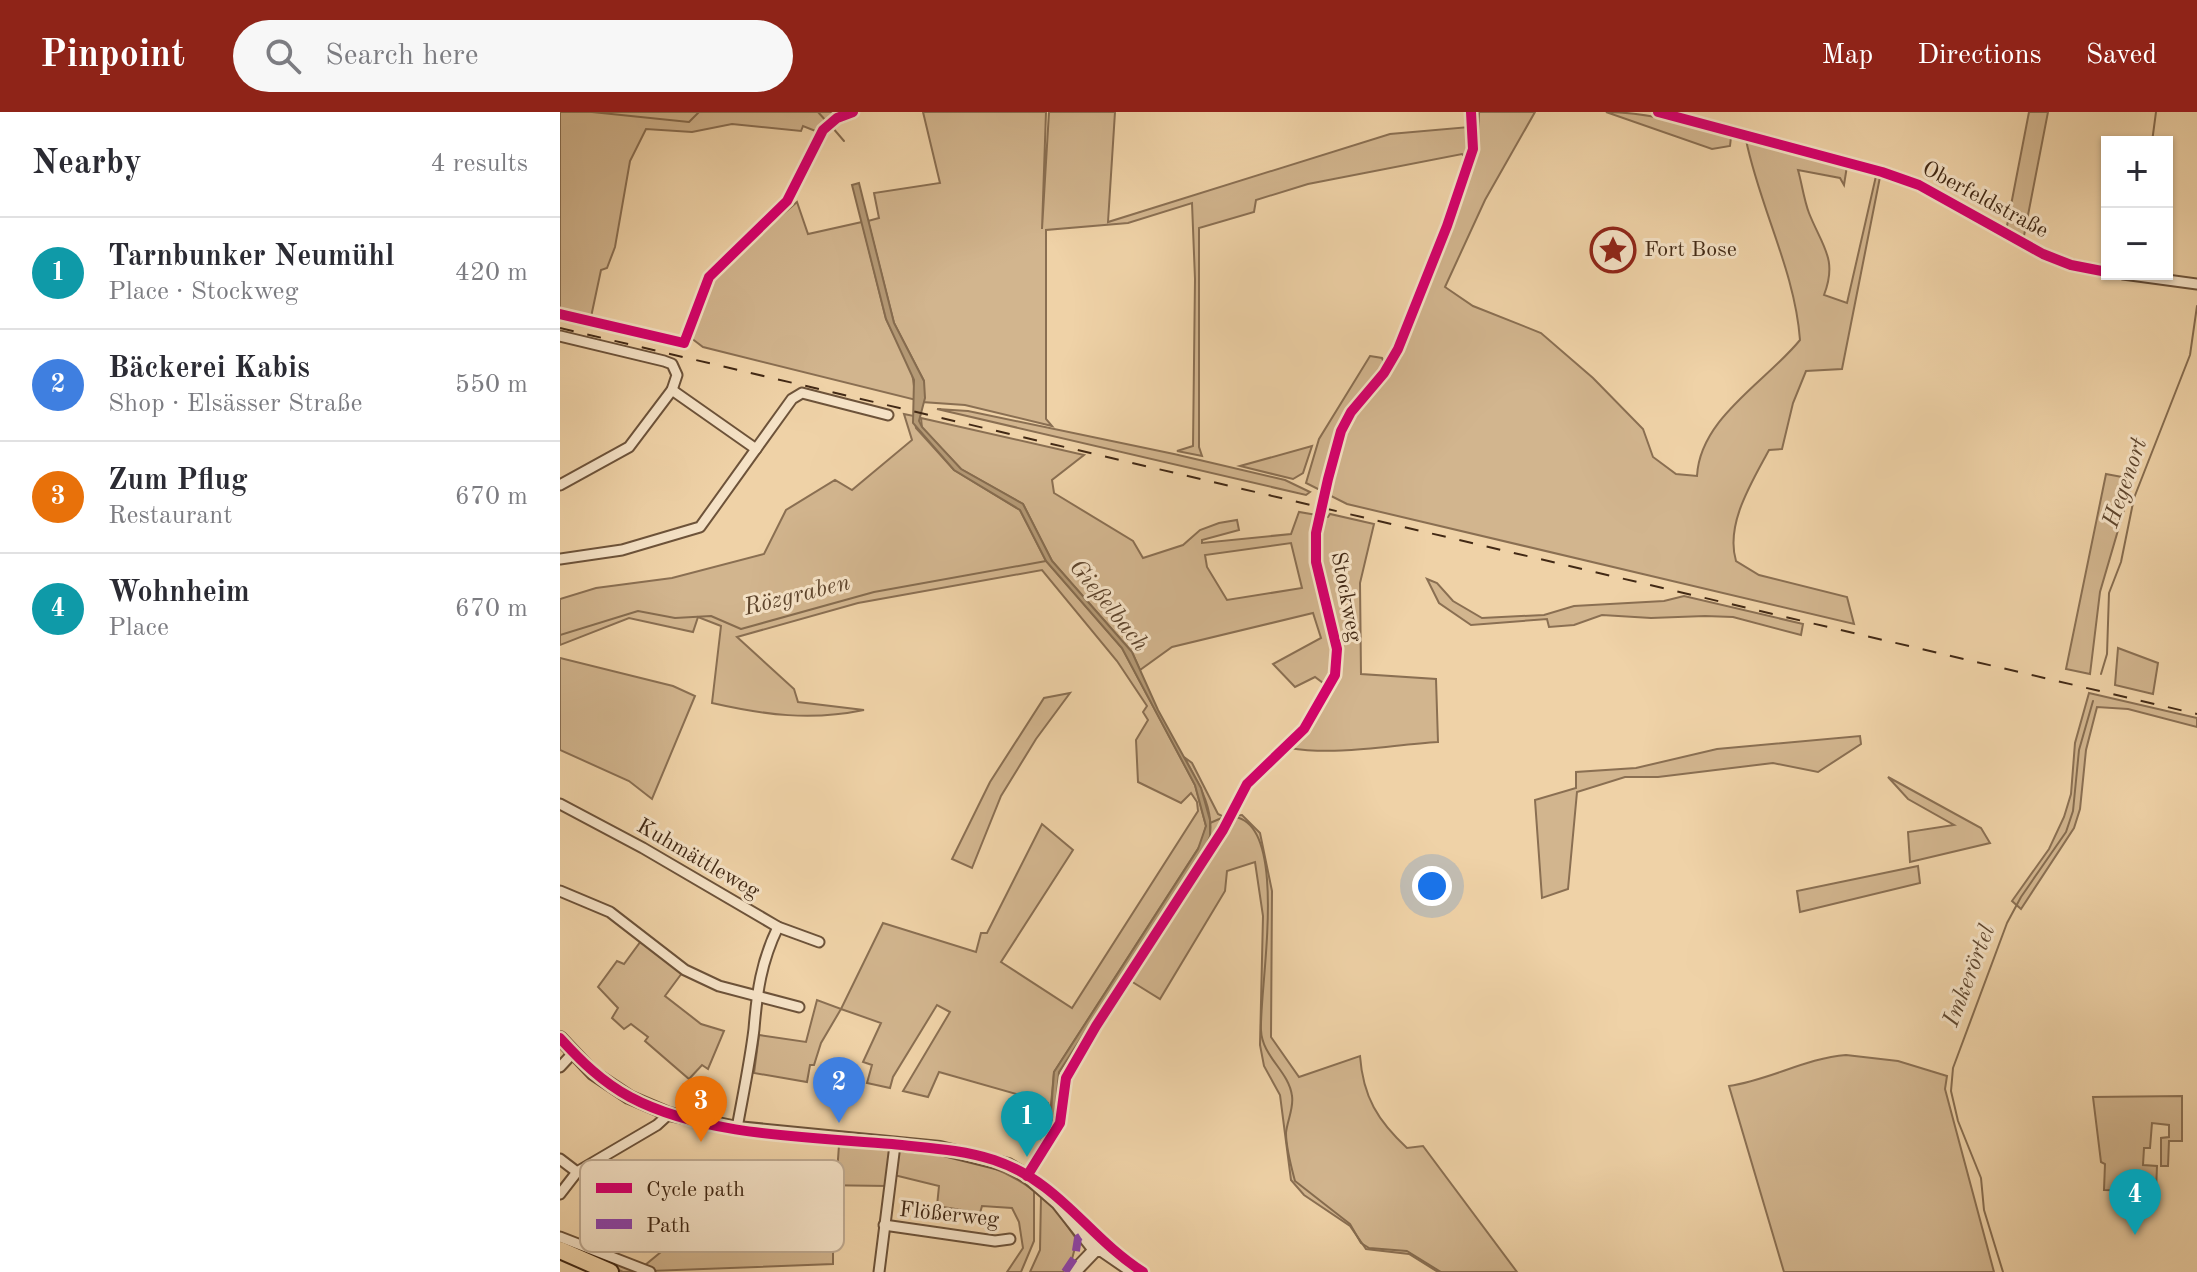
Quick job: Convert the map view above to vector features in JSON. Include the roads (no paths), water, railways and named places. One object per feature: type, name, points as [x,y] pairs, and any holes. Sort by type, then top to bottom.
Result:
[{"type":"highway","points":[[560,1250],[610,1272]]},
{"type":"highway","points":[[560,1259],[590,1272]]},
{"type":"street","points":[[560,314],[684,343],[709,277],[787,201],[823,130],[837,118],[853,112]]},
{"type":"street","name":"Stockweg","points":[[1027,1176],[1060,1123],[1066,1078],[1096,1026],[1223,830],[1247,784],[1304,729],[1335,675],[1337,649],[1316,562],[1316,533],[1328,479],[1341,431],[1351,412],[1384,373],[1398,349],[1447,226],[1473,149],[1471,112]]},
{"type":"street","name":"Oberfeldstraße","points":[[1658,112],[1882,172],[1919,185],[2043,254],[2071,265],[2101,271]]},
{"type":"street","points":[[2167,280],[2197,284]]},
{"type":"street","points":[[560,336],[672,364],[677,375],[672,390],[629,447],[560,485]]},
{"type":"street","points":[[672,390],[756,449]]},
{"type":"street","points":[[560,559],[622,550],[700,527],[792,399],[802,393],[888,415]]},
{"type":"street","name":"Kuhmättleweg","points":[[560,804],[643,848],[778,927],[819,942]]},
{"type":"street","points":[[560,891],[610,912],[685,970],[719,986],[799,1007]]},
{"type":"street","points":[[737,1128],[754,1030],[755,995],[767,951],[778,927]]},
{"type":"street","points":[[560,1038],[593,1073],[629,1097],[669,1114],[737,1128],[966,1153],[1008,1165],[1027,1176],[1058,1203],[1095,1250]]},
{"type":"street","points":[[560,1067],[573,1053]]},
{"type":"street","points":[[597,1160],[657,1125],[669,1114]]},
{"type":"street","points":[[879,1272],[895,1145]]},
{"type":"street","points":[[560,1159],[577,1172]]},
{"type":"street","points":[[560,1194],[580,1170]]},
{"type":"street","name":"Flößerweg","points":[[884,1225],[995,1241],[1010,1239]]},
{"type":"street","points":[[560,1237],[580,1245]]},
{"type":"street","points":[[1074,1272],[1095,1250],[1102,1250],[1134,1272]]},
{"type":"street","points":[[599,1252],[650,1272]]},
{"type":"waterway","name":"Rözgraben","points":[[592,112],[689,122],[699,112]]},
{"type":"waterway","name":"Gießelbach","points":[[818,112],[827,122]]},
{"type":"waterway","points":[[2153,136],[2156,112]]},
{"type":"waterway","name":"Gießelbach","points":[[832,127],[844,141]]},
{"type":"waterway","name":"Hegenort","points":[[2101,674],[2107,654],[2109,593],[2121,562],[2134,498],[2190,355],[2197,306]]},
{"type":"waterway","name":"Rözgraben","points":[[560,635],[638,611],[675,618],[711,616],[741,629],[874,592],[1046,561]]},
{"type":"waterway","name":"Imkerörtel","points":[[2003,1272],[1984,1210],[1981,1178],[1958,1121],[1951,1091],[1953,1068],[2007,923],[2066,832],[2073,811],[2079,750],[2093,701]]},
{"type":"waterway","points":[[1210,823],[1224,817]]},
{"type":"waterway","points":[[1235,817],[1252,827],[1262,848],[1267,878],[1261,1030],[1266,1048],[1290,1087],[1292,1105],[1286,1133],[1295,1181],[1350,1224],[1361,1243],[1369,1248],[1407,1251],[1441,1272]]},
{"type":"railway","points":[[560,328],[2197,714]]},
{"type":"place","name":"Fort Bose","points":[[1613,250]]},
{"type":"place","name":"Bäckerei Kabis","points":[[839,1123]]},
{"type":"place","name":"Zum Pflug","points":[[701,1142]]},
{"type":"place","name":"Tarnbunker Neumühl","points":[[1027,1157]]},
{"type":"place","name":"Wohnheim","points":[[2135,1235]]}]
